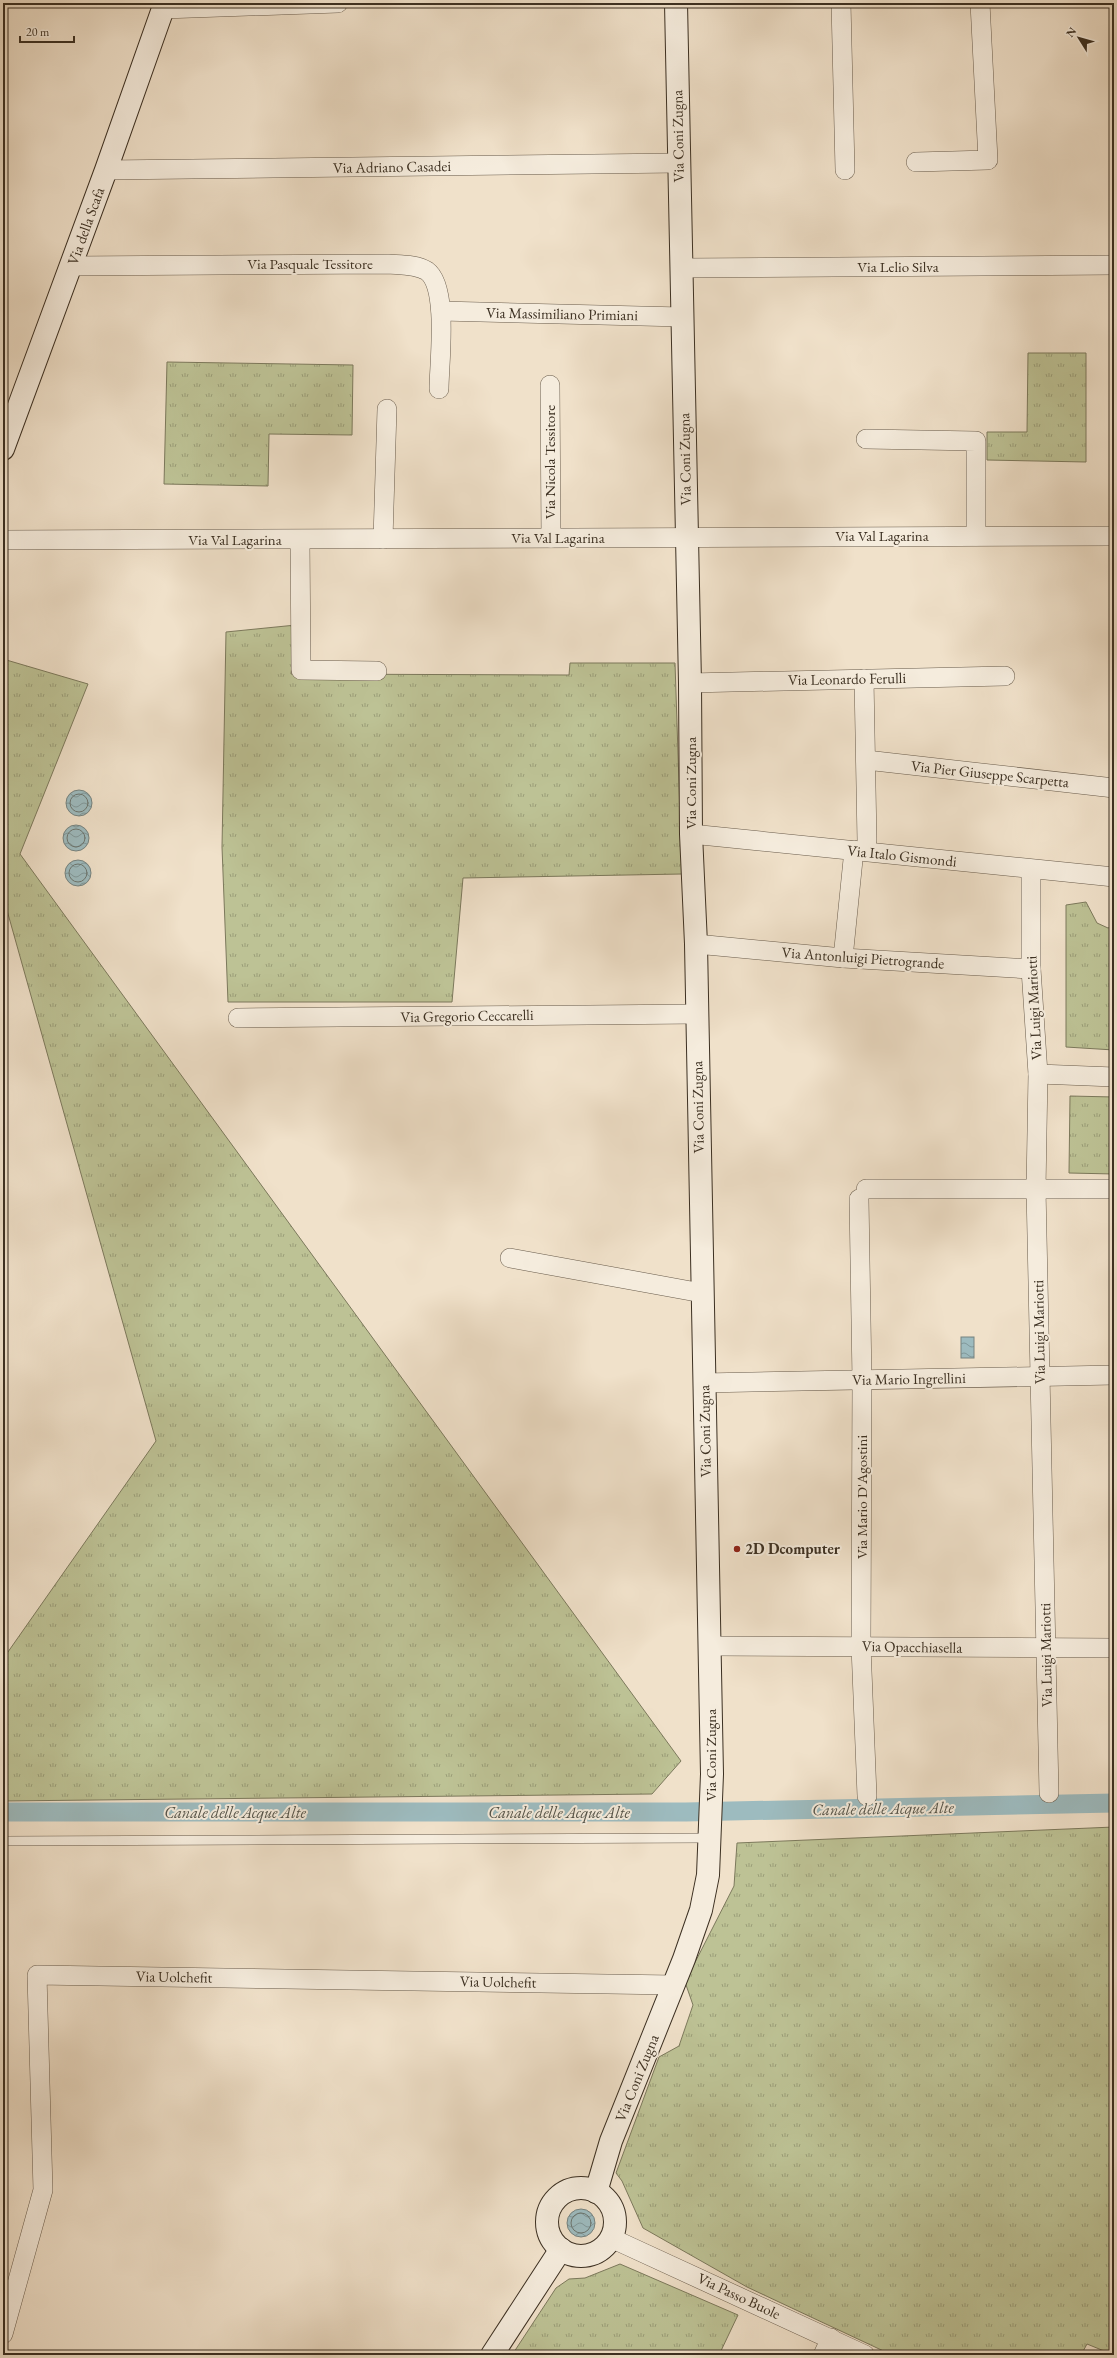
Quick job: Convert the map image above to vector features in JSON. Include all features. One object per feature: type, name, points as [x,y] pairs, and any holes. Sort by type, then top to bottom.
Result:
[{"type":"street","points":[[164,6],[338,3]]},
{"type":"street","name":"Via Coni Zugna","points":[[596,2192],[611,2141],[674,1985],[701,1910],[708,1875],[711,1838],[712,1774],[710,1646],[696,1014],[696,944],[691,834],[690,683],[682,268],[678,163],[676,3]]},
{"type":"street","points":[[841,3],[845,170]]},
{"type":"street","points":[[916,162],[988,160],[980,3]]},
{"type":"street","name":"Via della Scafa","points":[[3,449],[106,170],[164,6]]},
{"type":"street","name":"Via Adriano Casadei","points":[[106,170],[678,163]]},
{"type":"street","name":"Via Pasquale Tessitore","points":[[71,266],[388,264],[415,266],[427,272],[432,278],[437,289],[441,311],[439,389]]},
{"type":"street","name":"Via Lelio Silva","points":[[682,268],[1114,265]]},
{"type":"street","name":"Via Massimiliano Primiani","points":[[441,311],[682,317]]},
{"type":"street","name":"Via Nicola Tessitore","points":[[550,385],[551,538]]},
{"type":"street","points":[[382,539],[387,409]]},
{"type":"street","points":[[866,438],[976,441],[976,536]]},
{"type":"street","name":"Via Val Lagarina","points":[[3,540],[1114,536]]},
{"type":"street","points":[[300,540],[301,670],[377,671]]},
{"type":"street","name":"Via Leonardo Ferulli","points":[[690,683],[1005,676]]},
{"type":"street","points":[[842,958],[861,846],[866,760],[864,679]]},
{"type":"street","name":"Via Pier Giuseppe Scarpetta","points":[[866,760],[1114,788]]},
{"type":"street","name":"Via Italo Gismondi","points":[[691,834],[861,846],[1031,870],[1114,877]]},
{"type":"street","name":"Via Luigi Mariotti","points":[[1031,870],[1031,969],[1038,1074],[1036,1189],[1049,1793]]},
{"type":"street","name":"Via Antonluigi Pietrogrande","points":[[696,944],[842,958],[1031,969]]},
{"type":"street","name":"Via Gregorio Ceccarelli","points":[[238,1018],[696,1014]]},
{"type":"street","points":[[1038,1074],[1114,1077]]},
{"type":"street","points":[[1036,1189],[1114,1189]]},
{"type":"street","name":"Via Mario D'Agostini","points":[[867,1796],[861,1646],[863,1194],[1036,1189]]},
{"type":"street","points":[[510,1258],[702,1293]]},
{"type":"street","name":"Via Mario Ingrellini","points":[[704,1383],[1114,1375]]},
{"type":"street","name":"Via Opacchiasella","points":[[710,1646],[861,1646],[1046,1649],[1114,1648]]},
{"type":"street","name":"Via Uolchefit","points":[[3,2334],[43,2190],[38,1975],[674,1985]]},
{"type":"street","points":[[574,2189],[585,2189],[596,2192],[611,2206],[615,2217],[615,2228],[611,2238],[604,2248],[588,2255],[571,2255],[560,2249],[548,2232],[549,2215],[556,2200],[564,2193],[574,2189]]},
{"type":"street","name":"Via Passo Buole","points":[[611,2238],[827,2347],[865,2355]]},
{"type":"street","points":[[492,2355],[560,2249]]},
{"type":"lane","points":[[3,1841],[711,1838]]},
{"type":"green space","points":[[1028,353],[1086,353],[1086,462],[987,460],[987,432],[1027,432]]},
{"type":"green space","points":[[167,362],[353,365],[352,435],[269,434],[268,486],[164,484]]},
{"type":"green space","points":[[296,625],[291,674],[569,675],[570,663],[675,663],[682,874],[463,878],[452,1002],[228,1002],[222,847],[226,632]]},
{"type":"green space","points":[[3,659],[88,684],[20,854],[681,1761],[652,1794],[3,1801],[3,1659],[156,1441],[3,896]]},
{"type":"green space","points":[[1086,902],[1097,923],[1108,928],[1114,926],[1114,1050],[1066,1047],[1066,905]]},
{"type":"green space","points":[[1070,1096],[1114,1097],[1114,1174],[1069,1173]]},
{"type":"green space","points":[[1114,1827],[1114,2355],[1087,2344],[1081,2355],[892,2355],[747,2287],[643,2228],[622,2181],[616,2173],[659,2057],[679,2046],[693,2005],[685,1982],[734,1886],[737,1843]]},
{"type":"green space","points":[[620,2264],[738,2315],[719,2355],[512,2355],[556,2288],[569,2279],[585,2278]]},
{"type":"water","points":[[79,790],[88,794],[92,803],[88,812],[79,816],[70,812],[66,803],[70,794]]},
{"type":"water","points":[[76,825],[85,829],[89,838],[85,847],[76,851],[67,847],[63,838],[67,829]]},
{"type":"water","points":[[78,860],[87,864],[91,873],[87,882],[78,886],[69,882],[65,873],[69,864]]},
{"type":"water","points":[[961,1337],[974,1337],[974,1358],[961,1358]]},
{"type":"water","points":[[581,2209],[591,2213],[595,2223],[591,2233],[581,2237],[571,2233],[567,2223],[571,2213]]},
{"type":"waterway","name":"Canale delle Acque Alte","points":[[3,1812],[686,1812],[1114,1803]]},
{"type":"place","name":"2D Dcomputer","points":[[737,1549]]}]
